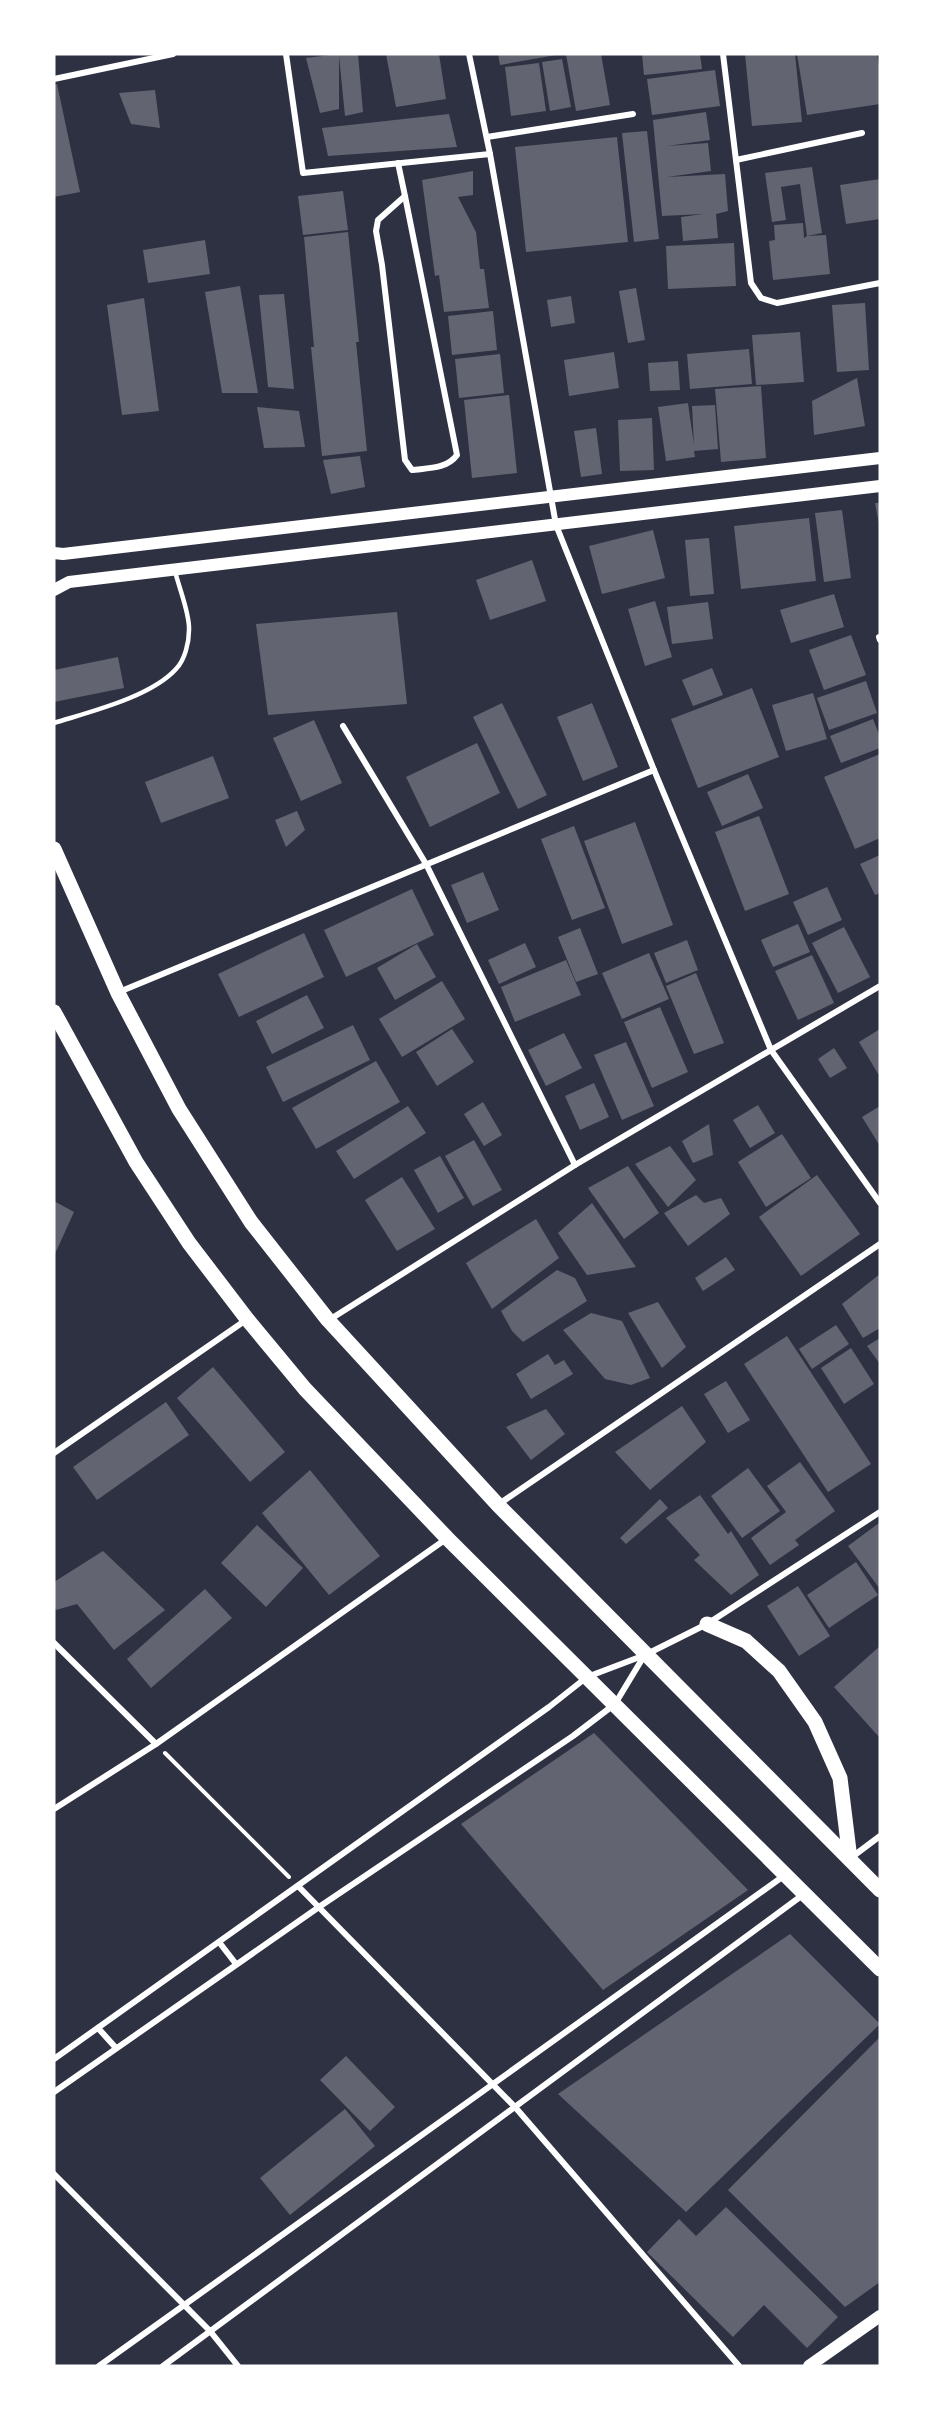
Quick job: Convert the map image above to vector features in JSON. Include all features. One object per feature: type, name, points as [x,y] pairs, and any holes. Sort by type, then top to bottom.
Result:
[{"type":"main road","points":[[54,553],[63,554],[880,458]]},
{"type":"main road","points":[[54,590],[69,582],[880,486]]},
{"type":"main road","points":[[54,849],[118,993],[179,1108],[251,1222],[328,1320],[498,1504],[880,1890]]},
{"type":"main road","points":[[54,1012],[136,1162],[189,1243],[247,1319],[306,1389],[447,1538],[880,1970]]},
{"type":"main road","points":[[707,1624],[746,1641],[778,1671],[815,1722],[840,1778],[850,1860]]},
{"type":"main road","points":[[809,2366],[880,2316]]},
{"type":"street","points":[[54,79],[173,54]]},
{"type":"street","points":[[286,54],[303,173],[490,154]]},
{"type":"street","points":[[469,54],[490,154],[556,525],[654,770],[771,1050],[880,1203]]},
{"type":"street","points":[[723,54],[751,284],[761,298],[777,303],[880,284]]},
{"type":"street","points":[[487,138],[633,114]]},
{"type":"street","points":[[736,160],[862,133]]},
{"type":"street","points":[[398,163],[405,196],[457,455],[452,462],[444,465],[412,470],[405,460],[376,231],[378,220],[405,196]]},
{"type":"street","points":[[344,726],[426,864],[575,1165]]},
{"type":"street","points":[[118,993],[654,770]]},
{"type":"street","points":[[328,1320],[575,1165],[880,986]]},
{"type":"street","points":[[498,1504],[880,1244]]},
{"type":"street","points":[[54,1453],[247,1319]]},
{"type":"street","points":[[54,2059],[549,1707],[587,1677],[645,1655],[707,1624],[880,1512]]},
{"type":"street","points":[[54,1809],[156,1744],[447,1538]]},
{"type":"street","points":[[54,1643],[156,1744]]},
{"type":"street","points":[[54,2092],[236,1964],[573,1736],[615,1704],[645,1655]]},
{"type":"street","points":[[850,1860],[880,1836]]},
{"type":"street","points":[[99,2366],[785,1875]]},
{"type":"street","points":[[298,1886],[515,2107],[739,2366]]},
{"type":"street","points":[[163,2366],[804,1894]]},
{"type":"street","points":[[219,1942],[236,1964]]},
{"type":"street","points":[[98,2028],[116,2048]]},
{"type":"street","points":[[54,2174],[210,2331],[238,2366]]},
{"type":"lane","points":[[54,723],[109,706],[145,691],[167,678],[178,668],[185,652],[189,628],[175,570]]},
{"type":"path","points":[[156,1744],[298,1886]]},
{"type":"building","points":[[358,54],[363,112],[345,116],[339,56],[339,109],[320,113],[306,58]]},
{"type":"building","points":[[386,54],[439,54],[446,99],[396,107]]},
{"type":"building","points":[[498,54],[556,54],[556,55],[500,65]]},
{"type":"building","points":[[566,54],[601,54],[610,105],[576,111]]},
{"type":"building","points":[[642,54],[700,54],[702,69],[644,75]]},
{"type":"building","points":[[745,54],[795,54],[802,122],[752,126]]},
{"type":"building","points":[[797,54],[877,54],[880,70],[880,104],[807,115]]},
{"type":"building","points":[[562,59],[571,107],[550,111],[542,62]]},
{"type":"building","points":[[539,63],[546,111],[511,116],[505,67]]},
{"type":"building","points":[[715,70],[720,106],[652,115],[647,79]]},
{"type":"building","points":[[57,84],[80,192],[54,197],[54,85]]},
{"type":"building","points":[[155,90],[160,128],[131,124],[119,93]]},
{"type":"building","points":[[706,112],[710,140],[667,146],[708,143],[711,171],[667,177],[725,174],[728,211],[716,214],[718,238],[683,241],[681,217],[703,214],[662,216],[653,120]]},
{"type":"building","points":[[449,114],[457,147],[328,156],[322,128]]},
{"type":"building","points":[[647,131],[659,239],[634,242],[622,133]]},
{"type":"building","points":[[617,137],[628,242],[526,252],[515,147]]},
{"type":"building","points":[[812,167],[822,233],[807,236],[800,184],[781,187],[786,220],[772,222],[765,173]]},
{"type":"building","points":[[473,171],[473,195],[458,197],[476,232],[480,269],[484,269],[489,308],[444,312],[439,275],[435,276],[422,180]]},
{"type":"building","points":[[880,179],[880,219],[846,224],[840,185]]},
{"type":"building","points":[[343,191],[348,230],[303,235],[298,196]]},
{"type":"building","points":[[803,223],[804,238],[826,235],[830,274],[773,280],[769,241],[775,240],[774,225]]},
{"type":"building","points":[[348,232],[367,451],[322,456],[311,347],[314,347],[304,237]]},
{"type":"building","points":[[205,240],[210,274],[148,283],[143,250]]},
{"type":"building","points":[[734,243],[736,286],[668,289],[666,246]]},
{"type":"building","points":[[240,286],[258,393],[222,393],[205,292]]},
{"type":"building","points":[[636,288],[645,340],[628,343],[619,291]]},
{"type":"building","points":[[284,294],[294,389],[268,387],[259,295]]},
{"type":"building","points":[[571,296],[575,323],[551,327],[547,300]]},
{"type":"building","points":[[144,298],[159,411],[122,415],[107,305]]},
{"type":"building","points":[[865,303],[869,370],[837,372],[832,305]]},
{"type":"building","points":[[493,311],[497,350],[452,355],[448,316]]},
{"type":"building","points":[[800,332],[804,382],[756,385],[752,335]]},
{"type":"building","points":[[749,349],[752,384],[690,389],[687,354]]},
{"type":"building","points":[[614,352],[619,388],[569,396],[564,360]]},
{"type":"building","points":[[500,354],[504,393],[459,398],[455,359]]},
{"type":"building","points":[[678,361],[680,390],[650,391],[648,363]]},
{"type":"building","points":[[857,378],[865,426],[814,435],[812,401]]},
{"type":"building","points":[[761,386],[766,458],[721,462],[715,389]]},
{"type":"building","points":[[509,395],[517,473],[472,478],[464,400]]},
{"type":"building","points":[[688,403],[694,445],[692,406],[715,405],[718,449],[694,451],[695,457],[666,461],[658,407]]},
{"type":"building","points":[[257,407],[299,411],[305,447],[264,448]]},
{"type":"building","points":[[652,418],[654,470],[620,471],[618,420]]},
{"type":"building","points":[[596,428],[602,474],[581,477],[574,431]]},
{"type":"building","points":[[360,456],[365,487],[331,494],[323,460]]},
{"type":"building","points":[[875,503],[880,503],[880,524],[879,524]]},
{"type":"building","points":[[842,510],[851,578],[824,582],[815,513]]},
{"type":"building","points":[[809,518],[816,581],[741,589],[734,526]]},
{"type":"building","points":[[653,530],[665,578],[602,594],[589,546]]},
{"type":"building","points":[[709,538],[714,594],[690,596],[685,540]]},
{"type":"building","points":[[532,560],[546,601],[490,620],[476,580]]},
{"type":"building","points":[[834,594],[844,627],[791,643],[780,610]]},
{"type":"building","points":[[655,601],[672,657],[645,666],[628,609]]},
{"type":"building","points":[[708,602],[713,639],[672,644],[667,607]]},
{"type":"building","points":[[397,612],[407,704],[268,715],[256,624]]},
{"type":"building","points":[[851,635],[866,675],[824,690],[809,650]]},
{"type":"building","points":[[118,657],[124,688],[54,702],[54,670]]},
{"type":"building","points":[[712,668],[723,695],[693,706],[682,680]]},
{"type":"building","points":[[866,681],[877,713],[829,730],[817,698]]},
{"type":"building","points":[[752,688],[779,757],[698,788],[671,719]]},
{"type":"building","points":[[813,693],[827,739],[786,751],[772,705]]},
{"type":"building","points":[[502,703],[547,795],[518,809],[473,717]]},
{"type":"building","points":[[592,703],[618,767],[583,781],[557,717]]},
{"type":"building","points":[[873,719],[880,737],[880,748],[841,763],[830,736]]},
{"type":"building","points":[[314,720],[342,783],[301,801],[273,738]]},
{"type":"building","points":[[477,743],[500,793],[430,827],[406,777]]},
{"type":"building","points":[[880,754],[880,838],[855,849],[824,777]]},
{"type":"building","points":[[213,756],[229,798],[161,823],[145,782]]},
{"type":"building","points":[[748,774],[763,808],[722,826],[707,792]]},
{"type":"building","points":[[297,811],[305,830],[286,847],[275,820]]},
{"type":"building","points":[[759,816],[789,894],[745,911],[715,832]]},
{"type":"building","points":[[635,822],[673,925],[622,944],[584,841]]},
{"type":"building","points":[[574,826],[605,908],[572,920],[541,839]]},
{"type":"building","points":[[880,855],[880,893],[875,895],[860,864]]},
{"type":"building","points":[[483,872],[499,910],[467,923],[451,885]]},
{"type":"building","points":[[827,887],[842,920],[808,935],[793,902]]},
{"type":"building","points":[[412,889],[434,935],[346,977],[324,930]]},
{"type":"building","points":[[798,924],[810,952],[773,967],[761,940]]},
{"type":"building","points":[[844,927],[870,977],[838,993],[812,943]]},
{"type":"building","points":[[580,928],[598,974],[576,982],[558,937]]},
{"type":"building","points":[[304,933],[324,977],[239,1017],[218,974]]},
{"type":"building","points":[[687,940],[698,970],[666,983],[654,953]]},
{"type":"building","points":[[525,943],[536,967],[499,984],[488,960]]},
{"type":"building","points":[[417,944],[436,977],[395,1000],[377,968]]},
{"type":"building","points":[[649,953],[669,999],[622,1019],[602,973]]},
{"type":"building","points":[[812,955],[834,1003],[798,1020],[775,971]]},
{"type":"building","points":[[566,960],[581,995],[515,1022],[501,987]]},
{"type":"building","points":[[696,973],[724,1043],[694,1054],[666,986]]},
{"type":"building","points":[[442,981],[465,1019],[402,1057],[379,1019]]},
{"type":"building","points":[[307,995],[324,1028],[272,1054],[256,1021]]},
{"type":"building","points":[[660,1007],[688,1072],[652,1088],[624,1022]]},
{"type":"building","points":[[353,1025],[370,1060],[283,1102],[266,1067]]},
{"type":"building","points":[[452,1029],[474,1062],[437,1086],[416,1052]]},
{"type":"building","points":[[880,1029],[880,1077],[859,1042]]},
{"type":"building","points":[[564,1033],[582,1068],[546,1086],[528,1050]]},
{"type":"building","points":[[626,1042],[654,1106],[622,1120],[594,1055]]},
{"type":"building","points":[[834,1048],[847,1068],[830,1078],[818,1059]]},
{"type":"building","points":[[376,1061],[400,1102],[316,1149],[292,1108]]},
{"type":"building","points":[[594,1083],[609,1117],[580,1130],[565,1096]]},
{"type":"building","points":[[483,1102],[502,1135],[484,1146],[464,1114]]},
{"type":"building","points":[[758,1105],[775,1133],[750,1148],[733,1120]]},
{"type":"building","points":[[408,1106],[426,1133],[354,1179],[336,1151]]},
{"type":"building","points":[[880,1106],[880,1146],[862,1117]]},
{"type":"building","points":[[709,1124],[713,1155],[693,1163],[682,1141]]},
{"type":"building","points":[[782,1134],[811,1178],[766,1207],[738,1162]]},
{"type":"building","points":[[474,1140],[502,1190],[473,1206],[445,1156]]},
{"type":"building","points":[[670,1146],[696,1180],[668,1207],[635,1164]]},
{"type":"building","points":[[440,1156],[464,1198],[438,1213],[414,1170]]},
{"type":"building","points":[[628,1166],[659,1213],[624,1239],[588,1188]]},
{"type":"building","points":[[817,1175],[860,1234],[801,1276],[759,1217]]},
{"type":"building","points":[[402,1177],[435,1229],[397,1251],[365,1200]]},
{"type":"building","points":[[696,1195],[704,1203],[721,1198],[730,1214],[688,1246],[664,1213]]},
{"type":"building","points":[[54,1201],[74,1212],[54,1256]]},
{"type":"building","points":[[592,1203],[636,1267],[587,1275],[558,1233]]},
{"type":"building","points":[[536,1219],[559,1258],[492,1309],[466,1263]]},
{"type":"building","points":[[726,1257],[735,1270],[703,1291],[695,1278]]},
{"type":"building","points":[[557,1270],[575,1278],[587,1301],[523,1342],[512,1331],[501,1311]]},
{"type":"building","points":[[880,1274],[880,1328],[863,1338],[842,1304]]},
{"type":"building","points":[[658,1302],[686,1347],[662,1368],[628,1313]]},
{"type":"building","points":[[591,1313],[622,1321],[650,1378],[631,1385],[605,1379],[563,1330]]},
{"type":"building","points":[[836,1325],[849,1344],[812,1369],[799,1349]]},
{"type":"building","points":[[787,1336],[871,1464],[828,1492],[744,1364]]},
{"type":"building","points":[[880,1338],[880,1364],[867,1346]]},
{"type":"building","points":[[851,1348],[874,1384],[844,1404],[821,1368]]},
{"type":"building","points":[[548,1354],[555,1365],[564,1360],[573,1374],[531,1399],[516,1374]]},
{"type":"building","points":[[213,1367],[285,1452],[250,1482],[177,1398]]},
{"type":"building","points":[[726,1381],[750,1420],[728,1433],[704,1394]]},
{"type":"building","points":[[166,1402],[189,1435],[97,1500],[73,1467]]},
{"type":"building","points":[[682,1406],[706,1442],[650,1490],[615,1452]]},
{"type":"building","points":[[546,1409],[565,1434],[531,1460],[506,1427]]},
{"type":"building","points":[[800,1462],[835,1511],[795,1540],[799,1545],[770,1565],[751,1538],[786,1512],[767,1486]]},
{"type":"building","points":[[748,1468],[780,1511],[742,1538],[711,1496]]},
{"type":"building","points":[[310,1470],[380,1556],[329,1595],[262,1513]]},
{"type":"building","points":[[700,1495],[728,1534],[731,1531],[759,1575],[731,1595],[694,1560],[700,1555],[666,1518]]},
{"type":"building","points":[[660,1499],[668,1508],[626,1544],[620,1538]]},
{"type":"building","points":[[880,1524],[880,1589],[848,1546]]},
{"type":"building","points":[[257,1525],[303,1568],[266,1607],[221,1563]]},
{"type":"building","points":[[103,1551],[165,1610],[114,1650],[77,1604],[56,1610],[54,1607],[54,1582]]},
{"type":"building","points":[[856,1562],[878,1595],[829,1628],[807,1595]]},
{"type":"building","points":[[798,1586],[830,1636],[799,1656],[767,1606]]},
{"type":"building","points":[[205,1589],[232,1618],[151,1688],[127,1659]]},
{"type":"building","points":[[880,1646],[880,1738],[834,1687]]},
{"type":"building","points":[[594,1733],[748,1890],[603,1990],[461,1824]]},
{"type":"building","points":[[790,1934],[880,2024],[686,2212],[558,2094]]},
{"type":"building","points":[[880,2037],[880,2282],[845,2307],[728,2190]]},
{"type":"building","points":[[346,2056],[395,2107],[370,2131],[320,2080]]},
{"type":"building","points":[[345,2109],[375,2146],[290,2215],[260,2178]]},
{"type":"building","points":[[726,2207],[838,2317],[807,2348],[764,2305],[733,2337],[647,2252],[679,2219],[696,2236]]}]
